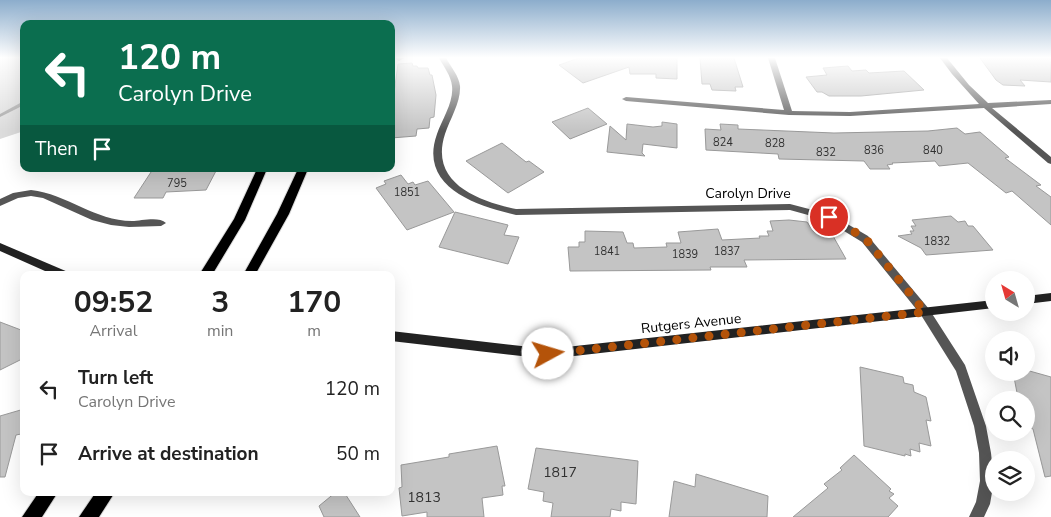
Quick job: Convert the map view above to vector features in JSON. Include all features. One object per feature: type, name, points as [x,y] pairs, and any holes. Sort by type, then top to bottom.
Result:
[{"type":"main road","points":[[207,271],[239,220],[261,172]]},
{"type":"main road","points":[[251,271],[283,214],[301,172]]},
{"type":"main road","points":[[0,247],[55,271]]},
{"type":"main road","points":[[1035,299],[1051,297]]},
{"type":"main road","name":"Rutgers Avenue","points":[[395,336],[548,354],[985,305]]},
{"type":"main road","points":[[31,517],[47,496]]},
{"type":"main road","points":[[88,517],[103,496]]},
{"type":"street","name":"Carolyn Drive","points":[[454,82],[456,89],[438,142],[438,159],[440,168],[451,184],[472,199],[516,212],[790,207],[810,210],[842,223],[865,238],[925,312],[960,369],[980,426],[987,481],[983,504],[976,517]]},
{"type":"street","points":[[779,82],[789,112]]},
{"type":"street","points":[[963,82],[987,107],[1051,160]]},
{"type":"street","points":[[626,99],[789,112],[850,114],[1051,102]]},
{"type":"street","points":[[0,203],[27,192],[41,192],[85,214],[112,223],[161,223]]},
{"type":"shaded area","points":[[0,82],[20,82],[20,132],[0,139]]},
{"type":"building","points":[[395,82],[433,82],[436,95],[434,117],[430,118],[429,128],[417,129],[416,136],[395,138]]},
{"type":"building","points":[[702,82],[741,82],[743,87],[735,87],[736,91],[712,90],[710,84],[702,84]]},
{"type":"building","points":[[810,82],[916,82],[924,90],[861,96],[829,96],[822,92],[817,92]]},
{"type":"building","points":[[999,82],[1022,82],[1025,86],[1003,85]]},
{"type":"building","points":[[588,108],[607,124],[570,139],[552,122]]},
{"type":"building","points":[[662,122],[677,124],[677,148],[643,144],[642,153],[645,156],[607,152],[610,126],[626,140],[627,124],[653,127],[662,126]]},
{"type":"building","points":[[720,124],[738,125],[738,129],[834,133],[928,131],[957,128],[965,134],[980,132],[1009,157],[1005,158],[1041,185],[1036,186],[1051,197],[1051,225],[1012,191],[1006,193],[968,163],[939,166],[935,161],[892,163],[887,165],[890,169],[870,169],[864,161],[779,159],[778,154],[706,150],[705,129],[721,130]]},
{"type":"building","points":[[502,143],[526,162],[529,161],[544,172],[508,193],[466,161]]},
{"type":"building","points":[[151,172],[215,172],[206,190],[166,192],[163,198],[134,198]]},
{"type":"building","points":[[401,175],[408,184],[413,182],[415,185],[428,181],[454,212],[407,230],[376,188],[386,184],[384,181]]},
{"type":"building","points":[[455,212],[508,225],[504,235],[519,237],[508,264],[439,247]]},
{"type":"building","points":[[951,216],[958,222],[965,221],[968,226],[973,226],[993,250],[926,255],[921,248],[898,236],[912,234],[910,231],[914,231],[911,226],[916,226],[912,220]]},
{"type":"building","points":[[789,220],[807,222],[814,232],[821,232],[823,236],[833,236],[846,259],[744,260],[747,267],[710,267],[711,270],[570,271],[568,247],[579,247],[579,242],[585,242],[585,231],[623,232],[627,243],[633,243],[634,248],[667,247],[666,243],[681,243],[678,232],[718,229],[722,240],[760,238],[759,236],[769,236],[767,231],[773,231],[770,221]]},
{"type":"building","points":[[0,322],[20,330],[20,360],[0,370]]},
{"type":"building","points":[[860,367],[903,377],[904,383],[913,385],[914,392],[926,397],[931,421],[926,420],[931,446],[919,443],[920,452],[910,449],[911,456],[905,454],[905,456],[864,446]]},
{"type":"building","points":[[1035,373],[1051,377],[1051,476],[1045,477],[1035,437],[1035,391],[1017,391],[1015,381],[1035,381]]},
{"type":"building","points":[[20,410],[20,434],[16,435],[5,477],[0,477],[0,416]]},
{"type":"building","points":[[497,446],[505,486],[502,486],[503,495],[482,498],[484,517],[427,517],[427,512],[402,516],[399,488],[402,487],[401,465]]},
{"type":"building","points":[[536,448],[638,461],[636,504],[621,502],[621,511],[611,509],[610,517],[551,517],[553,503],[543,501],[544,492],[528,489]]},
{"type":"building","points":[[854,455],[894,494],[889,498],[898,506],[888,517],[793,517],[828,488],[824,484],[842,470],[840,468]]},
{"type":"building","points":[[696,474],[768,496],[767,517],[669,517],[674,481],[695,487]]},
{"type":"building","points":[[331,496],[347,496],[360,517],[324,517],[319,506]]},
{"type":"waterway","points":[[0,116],[20,105]]},
{"type":"route","points":[[548,354],[925,312],[865,238],[829,217]]}]
